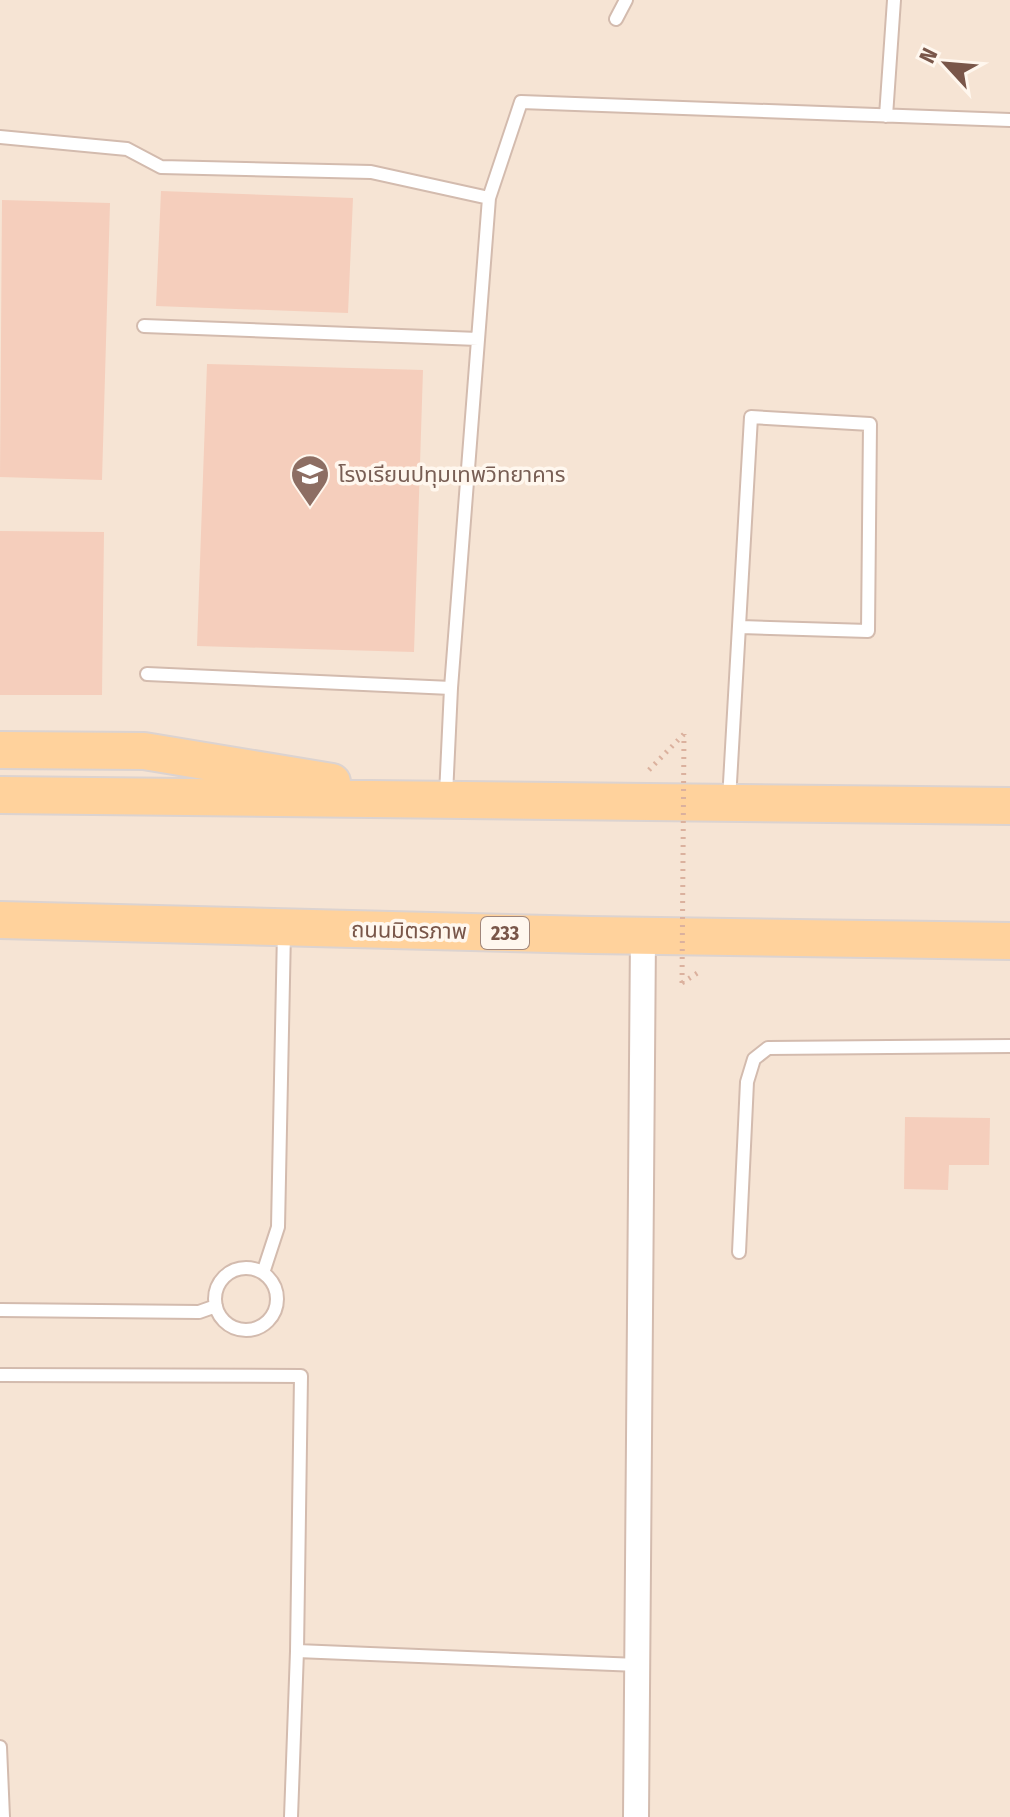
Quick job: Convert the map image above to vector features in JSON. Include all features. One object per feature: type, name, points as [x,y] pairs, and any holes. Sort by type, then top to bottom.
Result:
[{"type":"main road","points":[[0,750],[144,751],[446,801]]},
{"type":"main road","points":[[0,795],[1010,806]]},
{"type":"main road","name":"ถนนมิตรภาพ","points":[[9,917],[284,927],[1010,941]]},
{"type":"street","points":[[636,1817],[643,935]]},
{"type":"lane","points":[[616,19],[626,0]]},
{"type":"lane","points":[[886,116],[894,0]]},
{"type":"lane","points":[[446,801],[451,688],[489,198],[521,102],[1010,120]]},
{"type":"lane","points":[[0,137],[127,149],[161,167],[371,172],[489,198]]},
{"type":"lane","points":[[144,326],[478,339]]},
{"type":"lane","points":[[729,804],[751,417],[870,424],[868,631],[741,627]]},
{"type":"lane","points":[[147,674],[451,688]]},
{"type":"lane","points":[[263,1273],[278,1227],[284,927]]},
{"type":"lane","points":[[739,1252],[747,1082],[754,1059],[768,1048],[1010,1046]]},
{"type":"lane","points":[[241,1269],[263,1273],[275,1287],[277,1298],[274,1313],[252,1330],[241,1330],[224,1321],[216,1306],[217,1288],[231,1272],[241,1269]]},
{"type":"lane","points":[[0,1310],[199,1312],[216,1306]]},
{"type":"lane","points":[[0,1375],[301,1376],[291,1817]]},
{"type":"lane","points":[[297,1651],[638,1665]]},
{"type":"lane","points":[[0,1747],[3,1817]]},
{"type":"path","points":[[682,983],[684,734]]},
{"type":"shaded area","points":[[0,0],[1010,0],[1010,1817],[0,1817]]},
{"type":"building","points":[[161,191],[353,198],[348,313],[156,306]]},
{"type":"building","points":[[2,200],[110,203],[102,480],[0,477]]},
{"type":"building","name":"โรงเรียนปทุมเทพวิทยาคาร","points":[[207,364],[423,370],[414,652],[197,646]]},
{"type":"building","points":[[0,531],[104,532],[102,695],[0,695]]},
{"type":"building","points":[[905,1117],[990,1118],[989,1165],[949,1165],[948,1190],[904,1189]]},
{"type":"place","name":"โรงเรียนปทุมเทพวิทยาคาร","points":[[310,508]]}]
